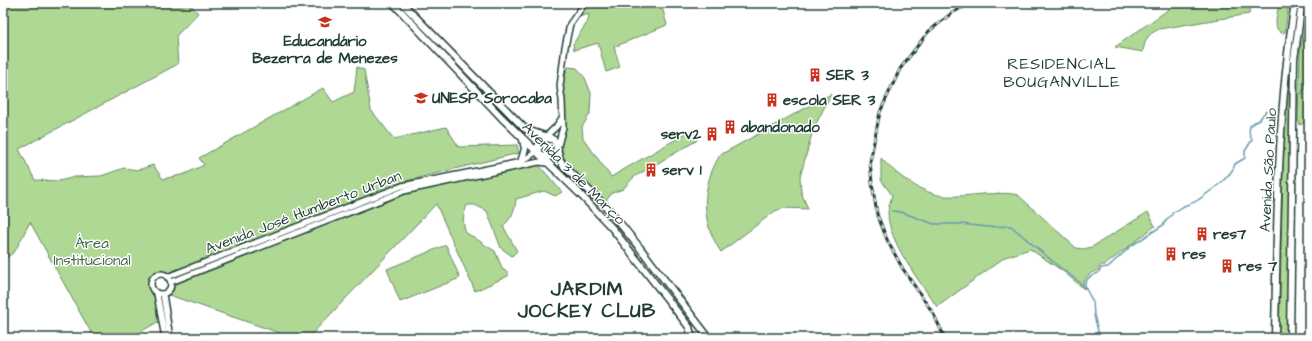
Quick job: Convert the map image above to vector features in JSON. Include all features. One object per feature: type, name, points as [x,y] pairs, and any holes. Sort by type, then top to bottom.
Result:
[{"type":"main road","name":"Avenida 3 de Março","points":[[393,3],[522,139],[538,151],[547,163],[579,193],[612,228],[689,327],[692,337]]},
{"type":"main road","name":"Avenida 3 de Março","points":[[402,3],[524,128],[546,136]]},
{"type":"main road","name":"Avenida São Paulo","points":[[1275,338],[1278,213],[1283,117],[1288,48],[1295,3]]},
{"type":"main road","name":"Avenida São Paulo","points":[[1292,338],[1294,58],[1302,3]]},
{"type":"main road","points":[[546,136],[556,142],[557,148],[554,155],[547,157],[543,156],[538,151],[539,143],[546,136]]},
{"type":"main road","points":[[521,162],[525,149],[522,139]]},
{"type":"main road","name":"Avenida 3 de Março","points":[[557,148],[559,158],[563,165],[613,216],[640,248],[706,336]]},
{"type":"street","points":[[557,148],[562,132],[562,100],[560,86],[568,32],[570,24],[585,3]]},
{"type":"street","points":[[546,136],[562,118]]},
{"type":"street","name":"Avenida José Humberto Urban","points":[[167,277],[402,186],[521,162],[538,151]]},
{"type":"street","name":"Avenida José Humberto Urban","points":[[171,282],[404,191],[539,162],[547,163]]},
{"type":"street","points":[[157,294],[164,294],[169,290],[171,282],[167,277],[160,274],[153,278],[151,285],[152,289],[157,294],[165,338]]},
{"type":"street","points":[[164,294],[170,338]]},
{"type":"green space","name":"Área Institucional","points":[[3,3],[189,3],[198,13],[176,36],[178,64],[19,149],[35,180],[59,181],[75,177],[101,176],[124,168],[138,170],[153,165],[163,179],[185,174],[204,165],[199,158],[323,88],[333,102],[354,92],[357,67],[364,70],[371,110],[394,139],[446,127],[459,147],[517,145],[519,153],[406,181],[168,274],[157,274],[153,276],[150,282],[166,317],[130,338],[94,338],[30,222],[15,251],[3,261]]},
{"type":"green space","points":[[588,3],[661,3],[667,25],[614,47],[620,67],[606,72],[598,43],[574,50],[573,44],[588,21],[589,14],[576,18]]},
{"type":"green space","points":[[1183,3],[1251,3],[1249,14],[1159,29],[1147,38],[1143,52],[1115,47],[1172,7]]},
{"type":"green space","points":[[1279,3],[1289,3],[1285,32],[1283,33],[1279,32],[1276,25]]},
{"type":"green space","points":[[1298,3],[1300,3],[1290,65],[1287,338],[1279,338],[1283,169],[1289,57]]},
{"type":"green space","points":[[1309,3],[1309,111],[1304,123],[1300,125],[1298,120],[1300,53]]},
{"type":"green space","points":[[568,67],[577,68],[585,78],[591,93],[590,114],[582,127],[583,138],[611,177],[690,131],[695,134],[697,138],[696,141],[634,177],[623,189],[612,193],[605,202],[579,178],[567,164],[564,157],[562,149],[565,112],[563,88]]},
{"type":"green space","points":[[831,94],[813,130],[800,177],[801,192],[808,209],[784,208],[775,211],[721,252],[709,228],[706,216],[706,191],[709,179],[720,155]]},
{"type":"green space","points":[[881,158],[894,171],[910,183],[927,192],[945,196],[1000,193],[1018,195],[1076,248],[1083,249],[1092,247],[1148,212],[1155,226],[1105,265],[1101,265],[1097,271],[1092,272],[1083,282],[1084,289],[1064,272],[1030,249],[1005,257],[937,307],[906,262],[893,237],[889,224],[888,213],[892,195],[881,180]]},
{"type":"green space","points":[[538,164],[562,192],[555,196],[544,191],[516,199],[512,214],[503,226],[517,251],[512,256],[501,248],[487,211],[475,205],[467,205],[464,219],[466,233],[495,251],[503,270],[508,272],[508,276],[475,291],[436,204],[308,338],[294,338],[169,295],[174,290],[174,283],[406,194]]},
{"type":"green space","points":[[446,245],[460,278],[400,302],[387,269]]},
{"type":"waterway","points":[[1301,94],[1309,82]]},
{"type":"waterway","points":[[1097,338],[1098,331],[1094,315],[1093,302],[1086,289],[1085,283],[1087,280],[1090,276],[1098,273],[1101,268],[1108,267],[1131,246],[1163,225],[1173,212],[1196,201],[1214,189],[1225,179],[1230,174],[1235,164],[1245,158],[1245,151],[1252,140],[1249,132],[1250,126],[1259,120],[1266,111]]},
{"type":"waterway","points":[[892,211],[901,212],[934,224],[960,224],[988,227],[1011,226],[1085,288]]},
{"type":"railway","points":[[945,338],[933,313],[903,269],[888,242],[877,214],[870,162],[880,112],[900,69],[928,32],[952,13],[971,3]]},
{"type":"place","name":"Educandário Bezerra de Menezes","points":[[325,22]]},
{"type":"place","name":"SER 3","points":[[815,75]]},
{"type":"place","name":"UNESP Sorocaba","points":[[421,98]]},
{"type":"place","name":"escola SER 3","points":[[772,100]]},
{"type":"place","name":"abandonado","points":[[730,127]]},
{"type":"place","name":"serv2","points":[[712,134]]},
{"type":"place","name":"serv 1","points":[[651,170]]},
{"type":"place","name":"res7","points":[[1202,234]]},
{"type":"place","name":"res","points":[[1171,254]]},
{"type":"place","name":"res 7","points":[[1227,266]]},
{"type":"district","name":"RESIDENCIAL BOUGANVILLE","points":[[1062,72]]},
{"type":"district","name":"JARDIM JOCKEY CLUB","points":[[587,299]]}]
